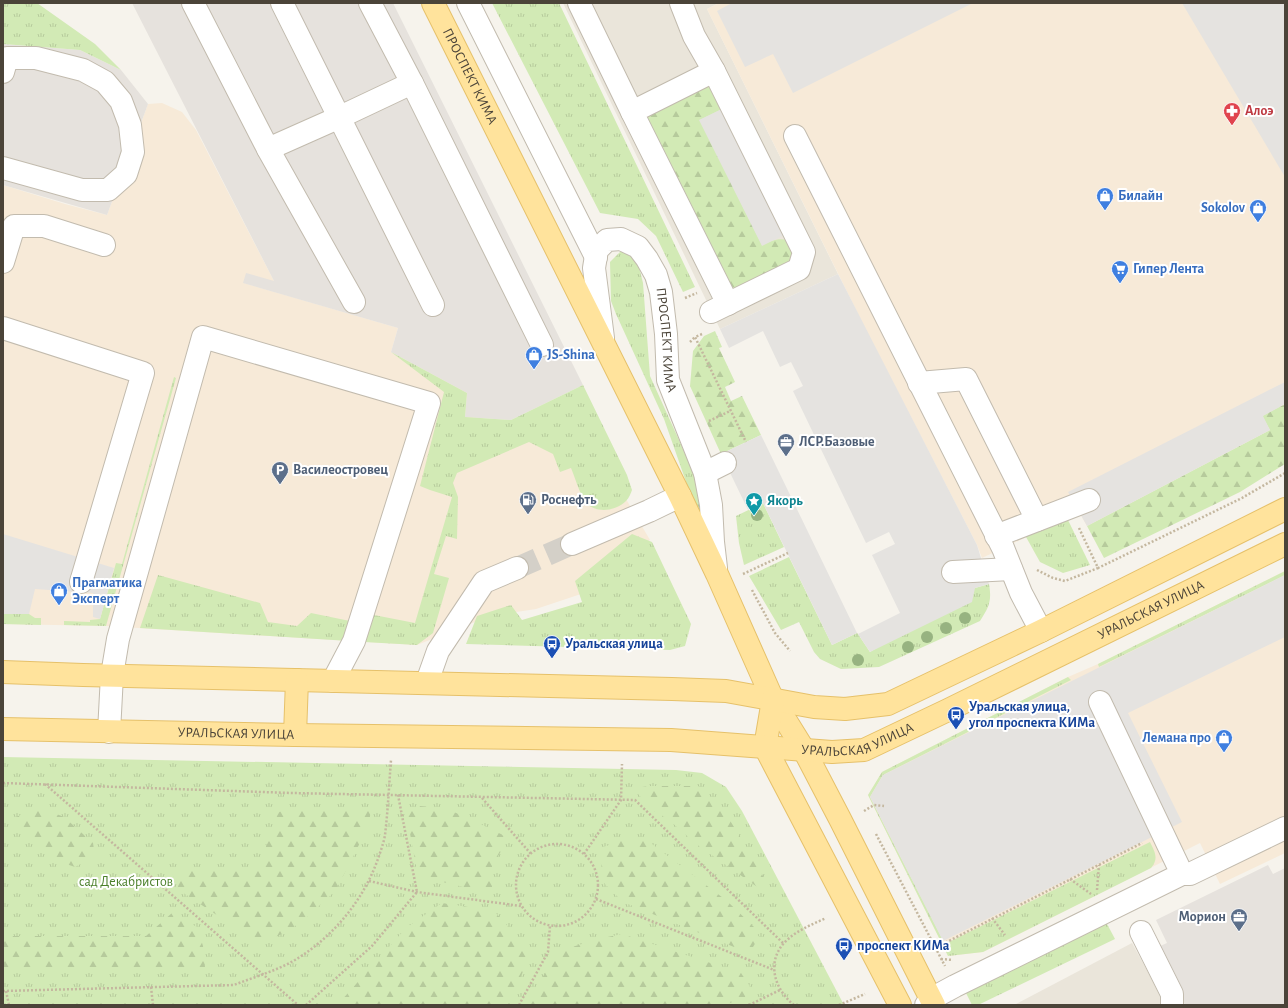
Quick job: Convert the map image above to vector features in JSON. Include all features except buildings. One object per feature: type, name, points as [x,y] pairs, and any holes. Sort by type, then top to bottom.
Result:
[{"type":"main road","name":"ПРОСПЕКТ КИМА","points":[[433,3],[680,496],[717,574],[773,700],[804,750],[930,1003]]},
{"type":"main road","name":"УРАЛЬСКАЯ УЛИЦА","points":[[3,672],[726,691],[814,707],[845,710],[888,704],[1041,631],[1285,510]]},
{"type":"main road","name":"УРАЛЬСКАЯ УЛИЦА","points":[[3,729],[109,732],[671,740],[832,752],[864,750],[1285,544]]},
{"type":"main road","points":[[295,735],[296,680]]},
{"type":"main road","points":[[773,700],[765,747],[900,1005]]},
{"type":"street","points":[[193,3],[268,149],[354,302]]},
{"type":"street","points":[[282,3],[434,305]]},
{"type":"street","points":[[370,3],[412,83],[542,345]]},
{"type":"street","points":[[468,3],[596,257]]},
{"type":"street","points":[[579,3],[632,112],[715,316],[799,269],[804,252],[714,71],[694,36],[681,3]]},
{"type":"street","points":[[3,72],[7,58],[36,58],[83,70],[105,82],[121,101],[130,125],[133,152],[126,174],[108,190],[82,190],[3,168]]},
{"type":"street","points":[[632,112],[714,71]]},
{"type":"street","points":[[268,149],[412,83]]},
{"type":"street","points":[[796,136],[996,536],[1020,593],[1041,631]]},
{"type":"street","points":[[3,262],[14,226],[44,226],[104,245]]},
{"type":"street","name":"ПРОСПЕКТ КИМА","points":[[603,343],[594,268],[597,250],[607,240],[621,239],[638,247],[656,275],[661,292],[666,334],[668,380],[705,473],[711,505],[713,542],[717,574]]},
{"type":"street","points":[[3,328],[143,373],[81,582]]},
{"type":"street","points":[[109,732],[112,675],[118,639],[203,338],[430,404],[354,641],[333,681]]},
{"type":"street","points":[[919,383],[966,379],[1037,520]]},
{"type":"street","points":[[705,473],[725,463]]},
{"type":"street","points":[[572,544],[680,496]]},
{"type":"street","points":[[996,536],[1079,504]]},
{"type":"street","points":[[427,682],[438,651],[484,582],[517,568]]},
{"type":"street","points":[[953,572],[1011,569]]},
{"type":"street","points":[[1100,702],[1182,874]]},
{"type":"street","points":[[930,1003],[955,986],[1182,874],[1190,874],[1285,828]]},
{"type":"street","points":[[1141,932],[1172,994],[1172,1005]]},
{"type":"path","points":[[683,299],[701,291]]},
{"type":"path","points":[[715,316],[695,337],[746,442]]},
{"type":"path","points":[[707,422],[730,411]]},
{"type":"path","points":[[1035,568],[1039,572],[1065,581],[1098,568],[1242,498],[1285,473]]},
{"type":"path","points":[[1079,504],[1098,568]]},
{"type":"path","points":[[743,574],[788,553]]},
{"type":"path","points":[[9,1005],[4,991],[234,984],[263,975],[295,960],[321,942],[343,920],[362,894],[376,866],[385,836],[391,760]]},
{"type":"path","points":[[584,854],[621,800],[622,764]]},
{"type":"path","points":[[3,783],[482,798],[635,800],[784,944]]},
{"type":"path","points":[[45,784],[298,1005]]},
{"type":"path","points":[[306,1005],[372,946],[416,892],[398,795]]},
{"type":"path","points":[[482,798],[531,854]]},
{"type":"path","points":[[867,818],[864,811],[874,805],[884,806]]},
{"type":"path","points":[[874,831],[955,986]]},
{"type":"path","points":[[935,948],[1144,842]]},
{"type":"path","points":[[557,844],[571,847],[584,854],[593,865],[598,878],[596,900],[589,912],[578,921],[564,926],[550,926],[531,917],[521,906],[517,892],[517,878],[521,865],[531,854],[543,847],[557,844]]},
{"type":"path","points":[[1070,879],[1096,897],[1099,864]]},
{"type":"path","points":[[368,881],[416,892],[521,906]]},
{"type":"path","points":[[596,900],[774,970]]},
{"type":"path","points":[[794,1005],[784,996],[775,977],[774,970],[777,956],[784,944],[804,928],[826,918]]},
{"type":"path","points":[[992,918],[1009,941]]},
{"type":"path","points":[[519,1005],[548,952],[550,926]]},
{"type":"path","points":[[941,960],[955,960]]},
{"type":"path","points":[[151,987],[153,1005]]},
{"type":"path","points":[[748,1005],[780,990]]},
{"type":"path","points":[[839,1005],[865,994]]},
{"type":"shaded area","points":[[132,3],[393,3],[583,385],[511,420],[465,417],[467,393],[391,352],[398,328],[243,283],[246,273],[274,281]]},
{"type":"shaded area","points":[[563,3],[719,3],[707,9],[838,274],[720,329]]},
{"type":"shaded area","name":"Гипер Лента","points":[[719,3],[1285,3],[1285,422],[1087,526],[1079,512],[982,558],[977,545],[864,326],[707,9]]},
{"type":"shaded area","points":[[732,3],[973,3],[793,93],[773,54],[745,67],[717,11]]},
{"type":"shaded area","points":[[1182,3],[1285,3],[1285,177]]},
{"type":"shaded area","points":[[3,44],[80,50],[121,70],[148,104],[107,215],[3,185]]},
{"type":"shaded area","points":[[162,103],[182,112],[196,130],[274,281],[244,283],[398,328],[391,352],[467,393],[465,416],[588,434],[650,540],[581,594],[536,609],[490,616],[417,645],[106,626],[3,624],[3,185],[107,215],[148,104]]},
{"type":"shaded area","points":[[724,108],[786,234],[762,246],[699,120]]},
{"type":"shaded area","points":[[838,274],[977,545],[989,584],[975,588],[972,602],[870,652],[858,634],[900,613],[872,555],[895,544],[889,532],[866,543],[793,391],[803,386],[791,362],[780,367],[763,331],[729,348],[720,329]]},
{"type":"shaded area","points":[[1285,382],[1285,404],[1263,416],[1270,430],[1087,526],[1068,492]]},
{"type":"shaded area","points":[[761,435],[857,633],[832,645],[763,503],[748,510],[721,454]]},
{"type":"shaded area","points":[[3,534],[114,568],[100,619],[93,617],[93,593],[35,589],[29,614],[3,614]]},
{"type":"shaded area","points":[[1285,571],[1285,853],[1220,884],[1200,843],[983,952],[948,956],[868,795],[882,772],[1068,677],[1098,664]]},
{"type":"shaded area","points":[[1285,575],[1285,637],[1128,713],[1182,822],[943,941],[870,797],[883,775]]},
{"type":"shaded area","name":"Морион","points":[[1268,865],[1273,874],[1285,868],[1285,1005],[1185,1005],[1158,947],[1167,943],[1156,920]]},
{"type":"shaded area","points":[[1132,943],[1166,1005],[1014,1005]]},
{"type":"green space","points":[[3,3],[37,3],[95,44],[121,70],[80,50],[3,44]]},
{"type":"green space","points":[[492,3],[559,3],[695,287],[683,292],[656,236],[638,219],[600,213]]},
{"type":"green space","points":[[705,87],[712,88],[724,108],[700,120],[762,245],[771,241],[784,239],[788,240],[792,250],[790,264],[731,301],[644,118]]},
{"type":"green space","points":[[620,252],[628,252],[639,267],[643,283],[650,376],[693,471],[698,487],[702,512],[700,515],[697,513],[664,419],[611,301],[610,262]]},
{"type":"green space","points":[[715,331],[722,347],[719,348],[735,382],[725,387],[731,401],[742,396],[761,435],[721,454],[690,386],[693,351],[704,336]]},
{"type":"green space","points":[[391,352],[467,393],[465,417],[511,420],[583,385],[627,475],[632,490],[627,500],[617,507],[606,510],[595,509],[586,503],[571,468],[560,472],[553,454],[529,442],[457,473],[453,483],[458,497],[457,539],[446,536],[434,574],[449,578],[433,633],[417,645],[364,642],[374,615],[415,623],[452,497],[420,486],[444,392]]},
{"type":"green space","points":[[174,377],[176,378],[106,626],[64,625],[64,621],[90,622],[90,620],[100,619],[116,563],[122,564]]},
{"type":"green space","points":[[1285,404],[1285,464],[1240,492],[1104,558],[1087,526],[1270,430],[1262,416]]},
{"type":"green space","points":[[763,503],[784,547],[744,565],[739,543],[736,516]]},
{"type":"green space","points":[[1067,518],[1090,565],[1063,573],[1040,562],[1026,537]]},
{"type":"green space","points":[[632,534],[652,542],[691,624],[685,646],[670,650],[466,644],[477,616],[511,605],[522,620],[582,602],[575,581]]},
{"type":"green space","points":[[789,557],[832,645],[857,633],[870,652],[975,588],[989,584],[989,604],[980,621],[879,667],[841,669],[820,659],[814,652],[799,622],[781,630],[749,576]]},
{"type":"green space","points":[[1285,571],[1285,575],[1099,667],[1098,664]]},
{"type":"green space","points":[[158,575],[260,603],[268,622],[297,626],[311,613],[350,621],[349,641],[140,628]]},
{"type":"green space","points":[[3,614],[29,614],[35,618],[41,618],[41,625],[3,624]]},
{"type":"green space","points":[[1068,677],[1071,680],[883,775],[870,797],[945,944],[1150,842],[1155,852],[1155,862],[1151,868],[983,952],[948,956],[868,795],[882,772]]},
{"type":"green space","name":"сад Декабристов","points":[[3,757],[676,770],[702,773],[726,787],[742,811],[844,1005],[3,1005]]},
{"type":"green space","points":[[651,786],[698,786],[721,806],[760,869],[767,886],[763,891],[696,844],[668,819],[652,810],[633,788]]},
{"type":"green space","points":[[419,806],[444,808],[509,838],[492,866],[492,894],[418,876],[406,812]]},
{"type":"green space","points":[[39,807],[64,817],[93,843],[95,856],[75,867],[52,859],[26,839],[9,820]]},
{"type":"green space","points":[[299,808],[371,808],[369,825],[336,890],[302,922],[278,936],[256,941],[179,890],[170,868],[251,872],[262,858],[278,812]]},
{"type":"green space","points":[[620,841],[648,841],[727,901],[754,927],[759,937],[753,947],[739,949],[623,902],[605,884],[598,849]]},
{"type":"green space","points":[[442,903],[494,911],[523,943],[530,957],[507,1005],[340,1005],[340,1002],[406,928]]},
{"type":"green space","points":[[172,913],[197,927],[203,946],[205,967],[12,971],[3,968],[3,936],[146,936]]},
{"type":"green space","points":[[1106,922],[1115,939],[978,1005],[972,1005],[964,989]]},
{"type":"green space","points":[[622,934],[741,973],[751,988],[745,997],[725,1005],[528,1005],[556,952],[598,939]]},
{"type":"tunnel","points":[[517,568],[572,544]]},
{"type":"place","name":"Алоэ","points":[[1232,126]]},
{"type":"place","name":"Билайн","points":[[1105,211]]},
{"type":"place","name":"Sokolov","points":[[1258,223]]},
{"type":"place","name":"Гипер Лента","points":[[1120,284]]},
{"type":"place","name":"JS-Shina","points":[[534,370]]},
{"type":"place","name":"ЛСР.Базовые","points":[[786,457]]},
{"type":"place","name":"Василеостровец","points":[[280,485]]},
{"type":"place","name":"Роснефть","points":[[528,515]]},
{"type":"place","name":"Якорь","points":[[754,516]]},
{"type":"place","name":"Прагматика Эксперт","points":[[59,606]]},
{"type":"place","name":"Уральская улица","points":[[552,659]]},
{"type":"place","name":"Уральская улица, угол проспекта КИМа","points":[[956,730]]},
{"type":"place","name":"Лемана про","points":[[1224,753]]},
{"type":"place","name":"Морион","points":[[1239,932]]},
{"type":"place","name":"проспект КИМа","points":[[844,961]]}]
